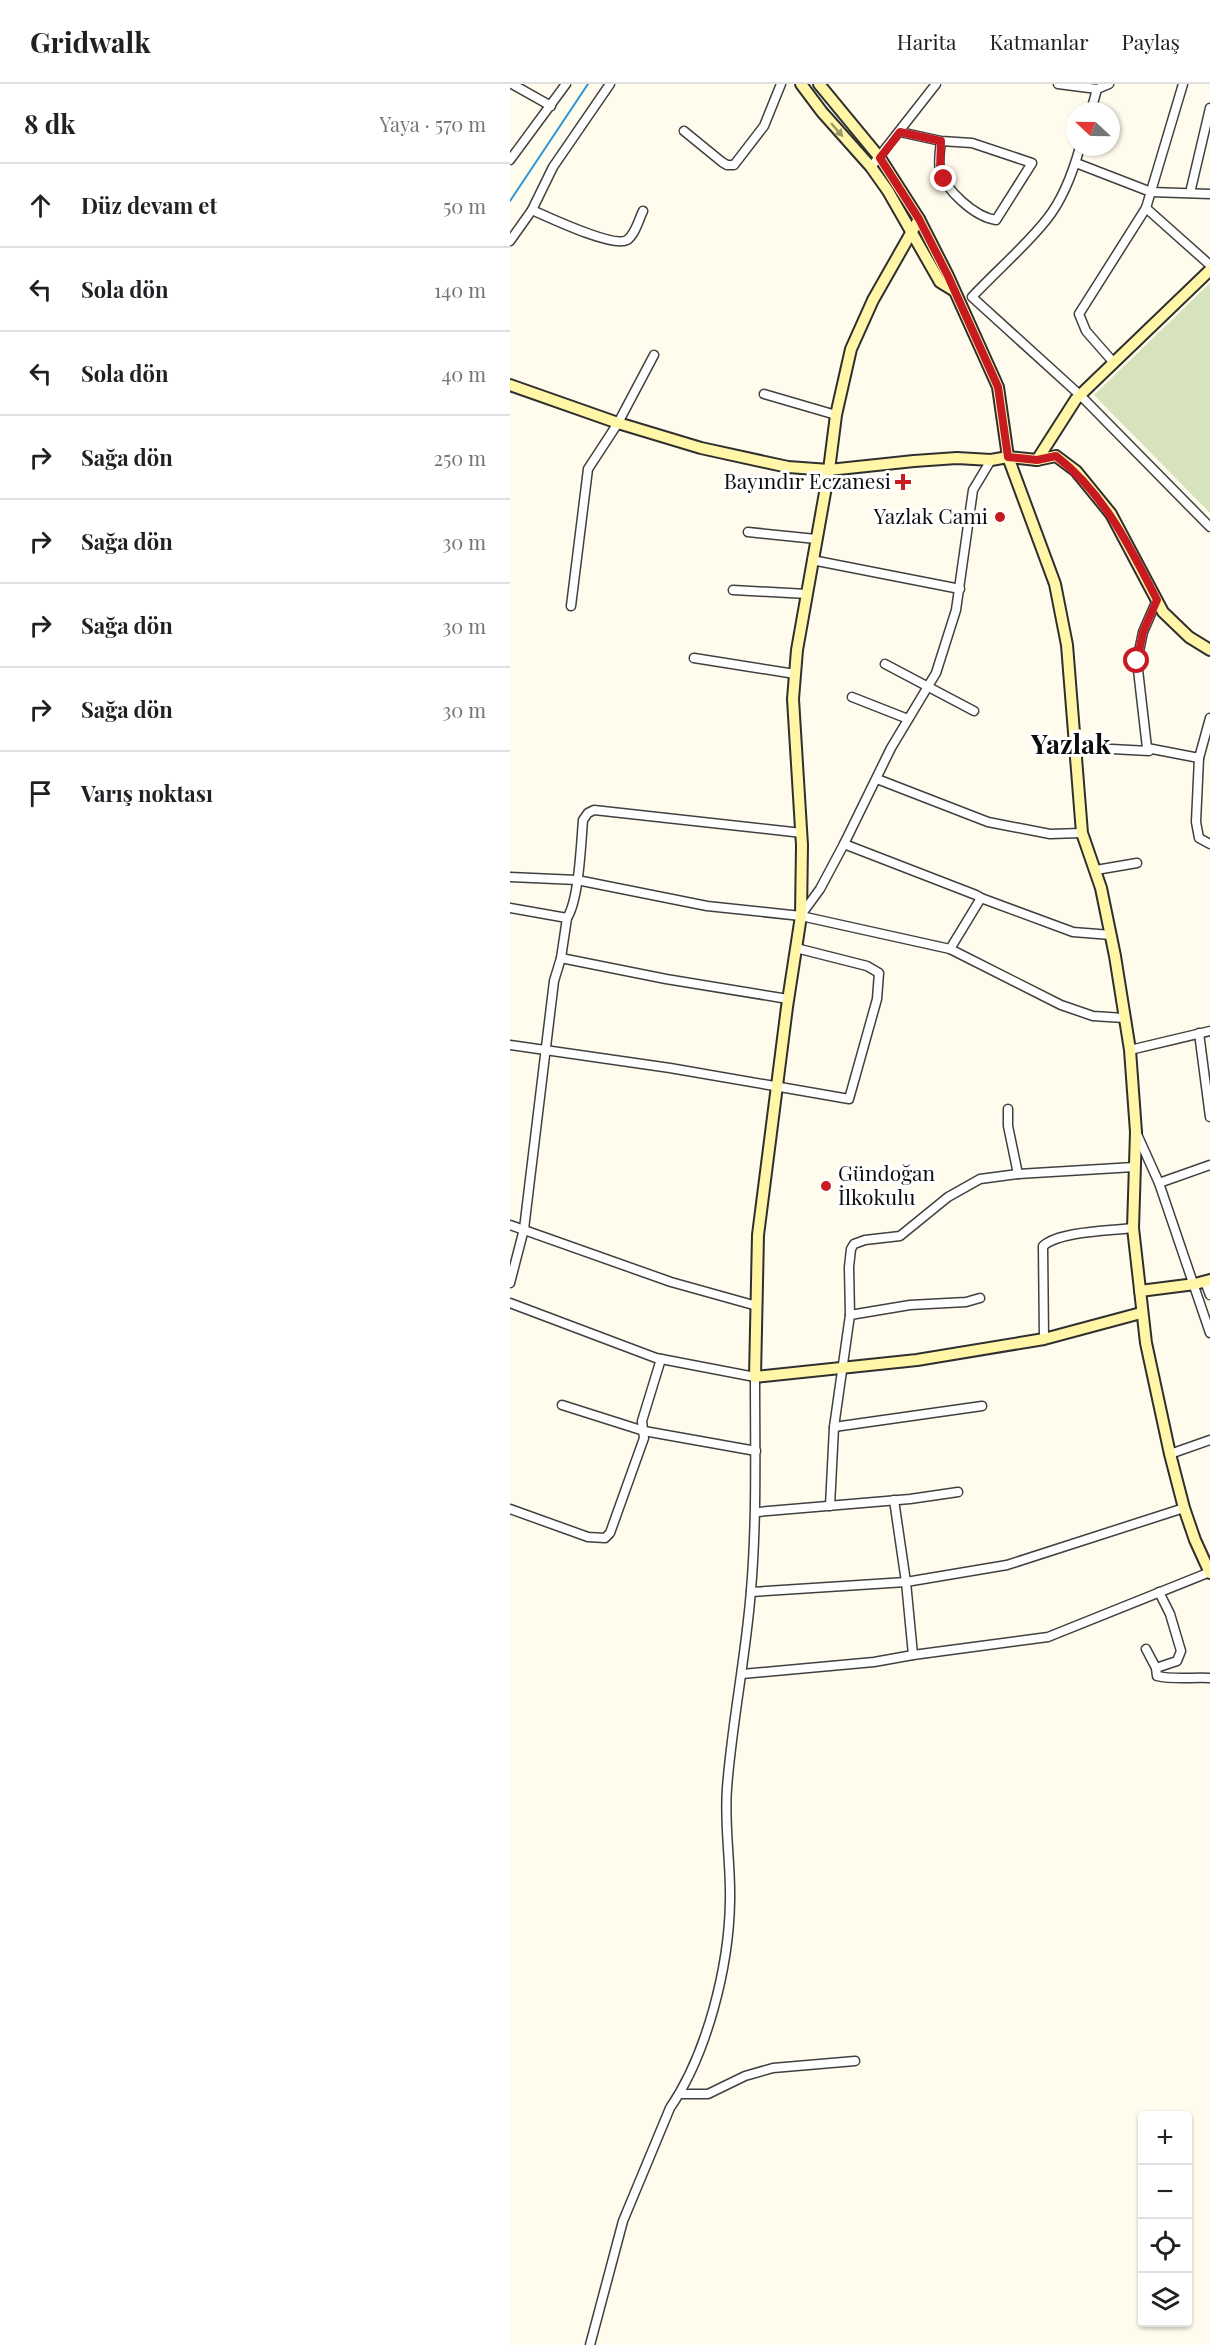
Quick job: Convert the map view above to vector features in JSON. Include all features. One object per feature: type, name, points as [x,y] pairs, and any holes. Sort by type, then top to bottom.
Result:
[{"type":"street","points":[[512,84],[551,106]]},
{"type":"street","points":[[510,160],[566,84]]},
{"type":"street","points":[[510,241],[532,210],[553,167],[610,84]]},
{"type":"street","points":[[684,131],[722,162],[734,165],[764,126],[781,84]]},
{"type":"street","points":[[801,84],[822,112],[871,167],[912,231],[940,282],[972,297],[1081,396],[1210,526]]},
{"type":"street","points":[[742,1674],[874,1662],[913,1654],[1048,1636],[1210,1572],[1195,1540],[1184,1508],[1146,1343],[1133,1228],[1136,1132],[1130,1050],[1111,935],[1096,870],[1082,833],[1067,645],[1055,584],[1008,457],[998,387],[953,290],[919,219],[880,158],[819,84]]},
{"type":"street","points":[[871,167],[936,84]]},
{"type":"street","points":[[1058,84],[1097,88],[1109,84]]},
{"type":"street","points":[[1114,363],[1086,330],[1079,314],[1146,208],[1183,84]]},
{"type":"street","points":[[1093,102],[1097,88]]},
{"type":"street","points":[[1190,193],[1210,108]]},
{"type":"street","points":[[900,132],[941,141],[972,143],[1032,163],[996,220],[983,218],[967,207],[944,179],[940,169],[941,141]]},
{"type":"street","points":[[972,297],[1047,219],[1058,202],[1078,156]]},
{"type":"street","points":[[1076,163],[1151,192],[1210,194]]},
{"type":"street","points":[[1146,208],[1210,265]]},
{"type":"street","points":[[532,210],[586,233],[618,242],[627,240],[632,234],[643,211]]},
{"type":"street","points":[[590,2345],[623,2221],[670,2108],[680,2094],[707,2031],[727,1946],[730,1901],[727,1790],[751,1592],[757,1512],[755,1377],[758,1235],[801,916],[802,833],[793,699],[795,674],[836,415],[851,349],[873,300],[919,219]]},
{"type":"street","points":[[1037,460],[1076,399],[1210,270]]},
{"type":"street","points":[[572,606],[588,469],[618,423],[654,355]]},
{"type":"street","points":[[510,385],[618,423],[701,448],[788,467],[829,470],[957,458],[991,460],[1008,457],[1037,460],[1056,456],[1076,471],[1111,514],[1163,612],[1189,637],[1210,650]]},
{"type":"street","points":[[765,394],[836,415]]},
{"type":"street","points":[[801,916],[820,889],[908,719],[936,674],[957,610],[974,490],[991,460]]},
{"type":"street","points":[[748,532],[816,539]]},
{"type":"street","points":[[812,560],[960,589]]},
{"type":"street","points":[[733,590],[807,594]]},
{"type":"street","points":[[1074,747],[1149,751],[1137,661],[1143,632],[1157,600]]},
{"type":"street","points":[[694,658],[795,674]]},
{"type":"street","points":[[885,664],[974,711]]},
{"type":"street","points":[[852,697],[908,719]]},
{"type":"street","points":[[1210,718],[1199,758],[1196,831],[1199,838],[1210,844]]},
{"type":"street","points":[[1147,748],[1199,758]]},
{"type":"street","points":[[877,779],[988,822],[1050,834],[1082,833]]},
{"type":"street","points":[[510,1283],[524,1229],[554,981],[577,880],[583,820],[588,813],[594,810],[802,833]]},
{"type":"street","points":[[844,844],[1073,932],[1111,935]]},
{"type":"street","points":[[1096,870],[1137,862]]},
{"type":"street","points":[[510,877],[577,880],[707,906],[801,916],[950,949],[1061,1005],[1094,1016],[1124,1018]]},
{"type":"street","points":[[950,949],[981,898]]},
{"type":"street","points":[[510,908],[567,918]]},
{"type":"street","points":[[510,1045],[670,1068],[849,1099],[877,999],[879,973],[867,966],[796,948]]},
{"type":"street","points":[[561,958],[666,979],[788,999]]},
{"type":"street","points":[[1130,1050],[1210,1031]]},
{"type":"street","points":[[1199,1033],[1210,1118]]},
{"type":"street","points":[[1008,1109],[1008,1126],[1018,1174]]},
{"type":"street","points":[[1136,1132],[1210,1295]]},
{"type":"street","points":[[1160,1183],[1210,1165]]},
{"type":"street","points":[[830,1506],[834,1427],[849,1315],[849,1268],[851,1249],[854,1244],[865,1240],[900,1236],[948,1197],[980,1179],[1018,1174],[1134,1167]]},
{"type":"street","points":[[510,1225],[671,1282],[757,1306]]},
{"type":"street","points":[[1044,1339],[1043,1246],[1062,1237],[1133,1228]]},
{"type":"street","points":[[1140,1291],[1203,1282]]},
{"type":"street","points":[[1203,1282],[1210,1333]]},
{"type":"street","points":[[849,1315],[910,1305],[966,1302],[980,1298]]},
{"type":"street","points":[[510,1303],[661,1359],[755,1377],[917,1360],[1044,1339],[1142,1312]]},
{"type":"street","points":[[510,1509],[588,1537],[605,1538],[614,1523],[644,1438],[642,1421],[661,1359]]},
{"type":"street","points":[[562,1405],[644,1431],[756,1451]]},
{"type":"street","points":[[834,1427],[982,1406]]},
{"type":"street","points":[[1170,1455],[1210,1440]]},
{"type":"street","points":[[757,1512],[894,1500],[958,1491]]},
{"type":"street","points":[[894,1500],[906,1582],[913,1654]]},
{"type":"street","points":[[751,1592],[906,1582],[1007,1565],[1184,1508]]},
{"type":"street","points":[[1156,1668],[1177,1661],[1181,1651],[1170,1614],[1159,1592]]},
{"type":"street","points":[[1146,1650],[1156,1668],[1157,1676],[1169,1679],[1189,1676],[1210,1678]]},
{"type":"street","points":[[680,2094],[708,2094],[745,2076],[773,2068],[855,2061]]},
{"type":"green space","points":[[1210,283],[1210,513],[1094,395]]},
{"type":"waterway","points":[[510,201],[588,84]]},
{"type":"place","name":"Bayındır Eczanesi","points":[[903,482]]},
{"type":"place","name":"Yazlak Cami","points":[[1000,517]]},
{"type":"place","name":"Gündoğan İlkokulu","points":[[826,1186]]},
{"type":"district","name":"Yazlak","points":[[1071,745]]},
{"type":"route","points":[[944,179],[940,169],[941,141],[920,134],[900,132],[880,158],[919,219],[948,276],[998,387],[1008,457],[1037,460],[1056,456],[1076,471],[1111,514],[1157,600],[1143,632],[1137,661]]}]
